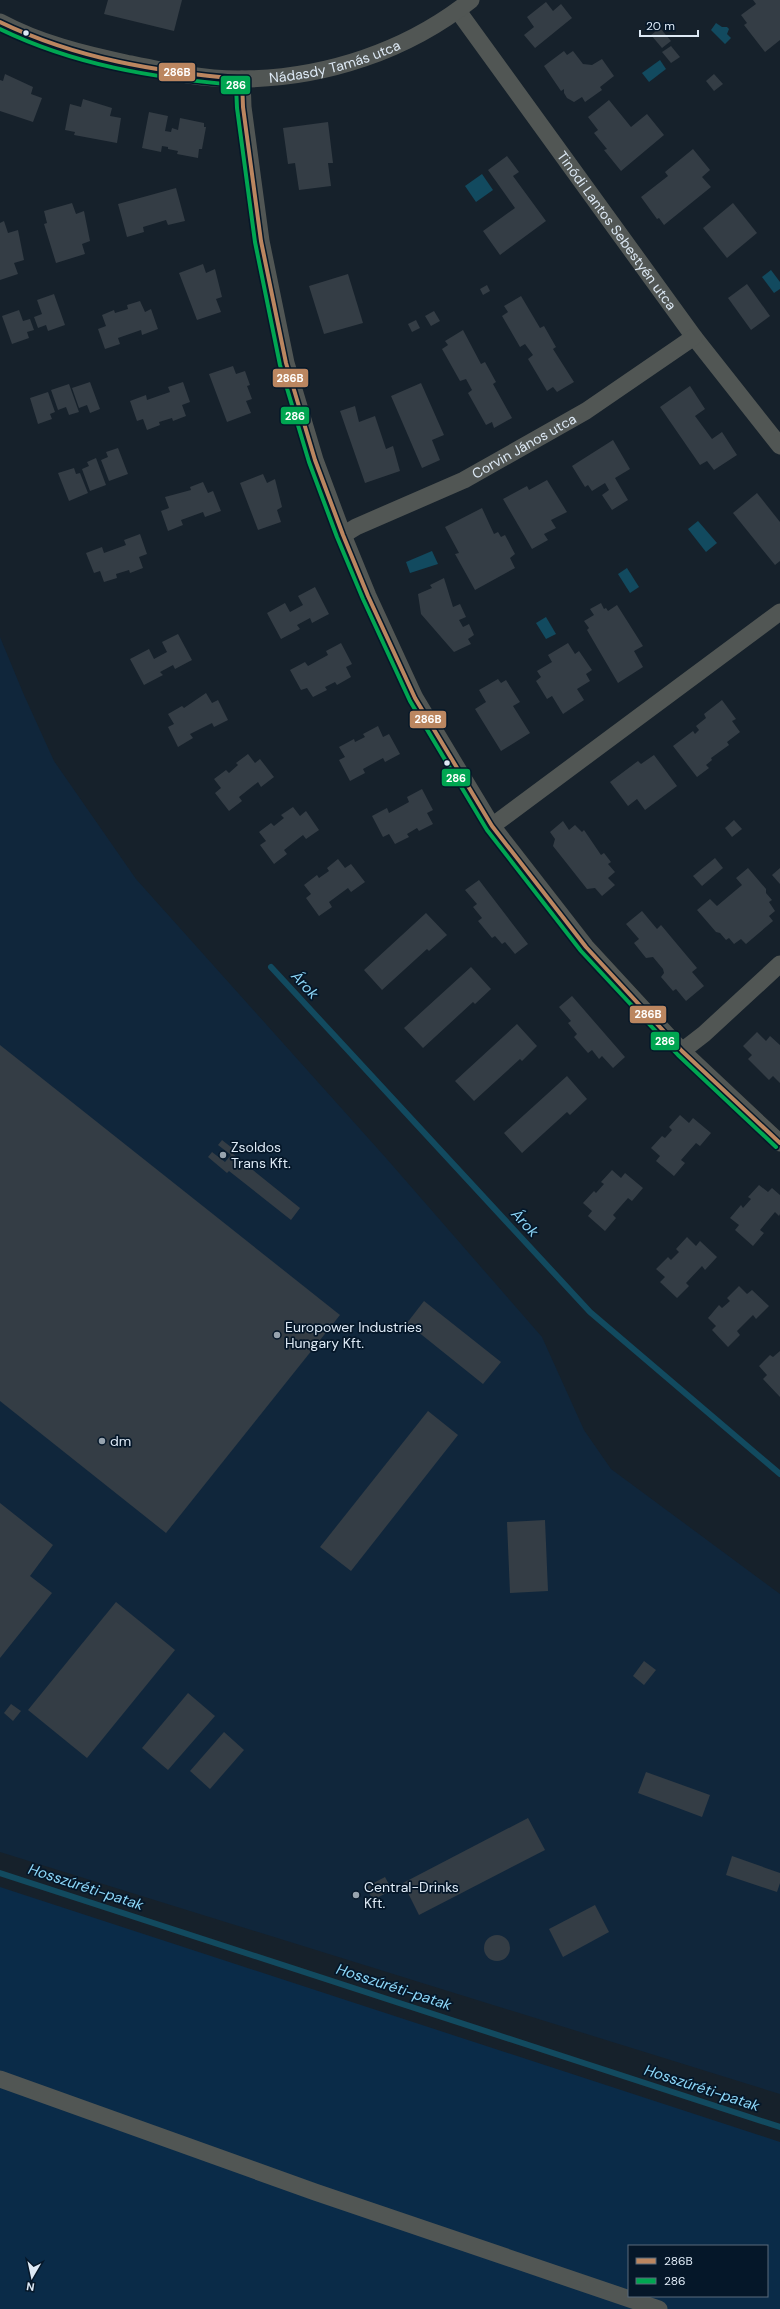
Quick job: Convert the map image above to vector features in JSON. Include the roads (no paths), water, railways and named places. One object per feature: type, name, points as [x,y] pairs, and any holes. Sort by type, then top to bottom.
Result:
[{"type":"street","name":"Nádasdy Tamás utca","points":[[0,22],[29,36],[94,56],[187,74],[242,80],[293,75],[352,62],[406,41],[442,22],[472,0]]},
{"type":"street","name":"Tinódi Lantos Sebestyén utca","points":[[458,11],[694,337],[780,446]]},
{"type":"street","points":[[242,80],[243,107],[261,241],[286,363],[315,460],[343,535],[368,596],[415,698],[492,826],[586,947],[682,1051],[780,1143]]},
{"type":"street","name":"Corvin János utca","points":[[343,535],[356,527],[471,476],[586,410],[694,337]]},
{"type":"street","points":[[492,826],[780,612]]},
{"type":"street","points":[[682,1051],[704,1034],[780,964]]},
{"type":"street","points":[[0,2079],[315,2192],[659,2309]]},
{"type":"waterway","name":"Árok","points":[[271,967],[590,1312],[780,1474]]},
{"type":"waterway","name":"Hosszúréti-patak","points":[[0,1873],[780,2127]]},
{"type":"place","name":"Zsoldos Trans Kft.","points":[[223,1155]]},
{"type":"place","name":"Europower Industries Hungary Kft.","points":[[277,1335]]},
{"type":"place","name":"dm","points":[[102,1441]]},
{"type":"place","name":"Central-Drinks Kft.","points":[[356,1895]]}]
